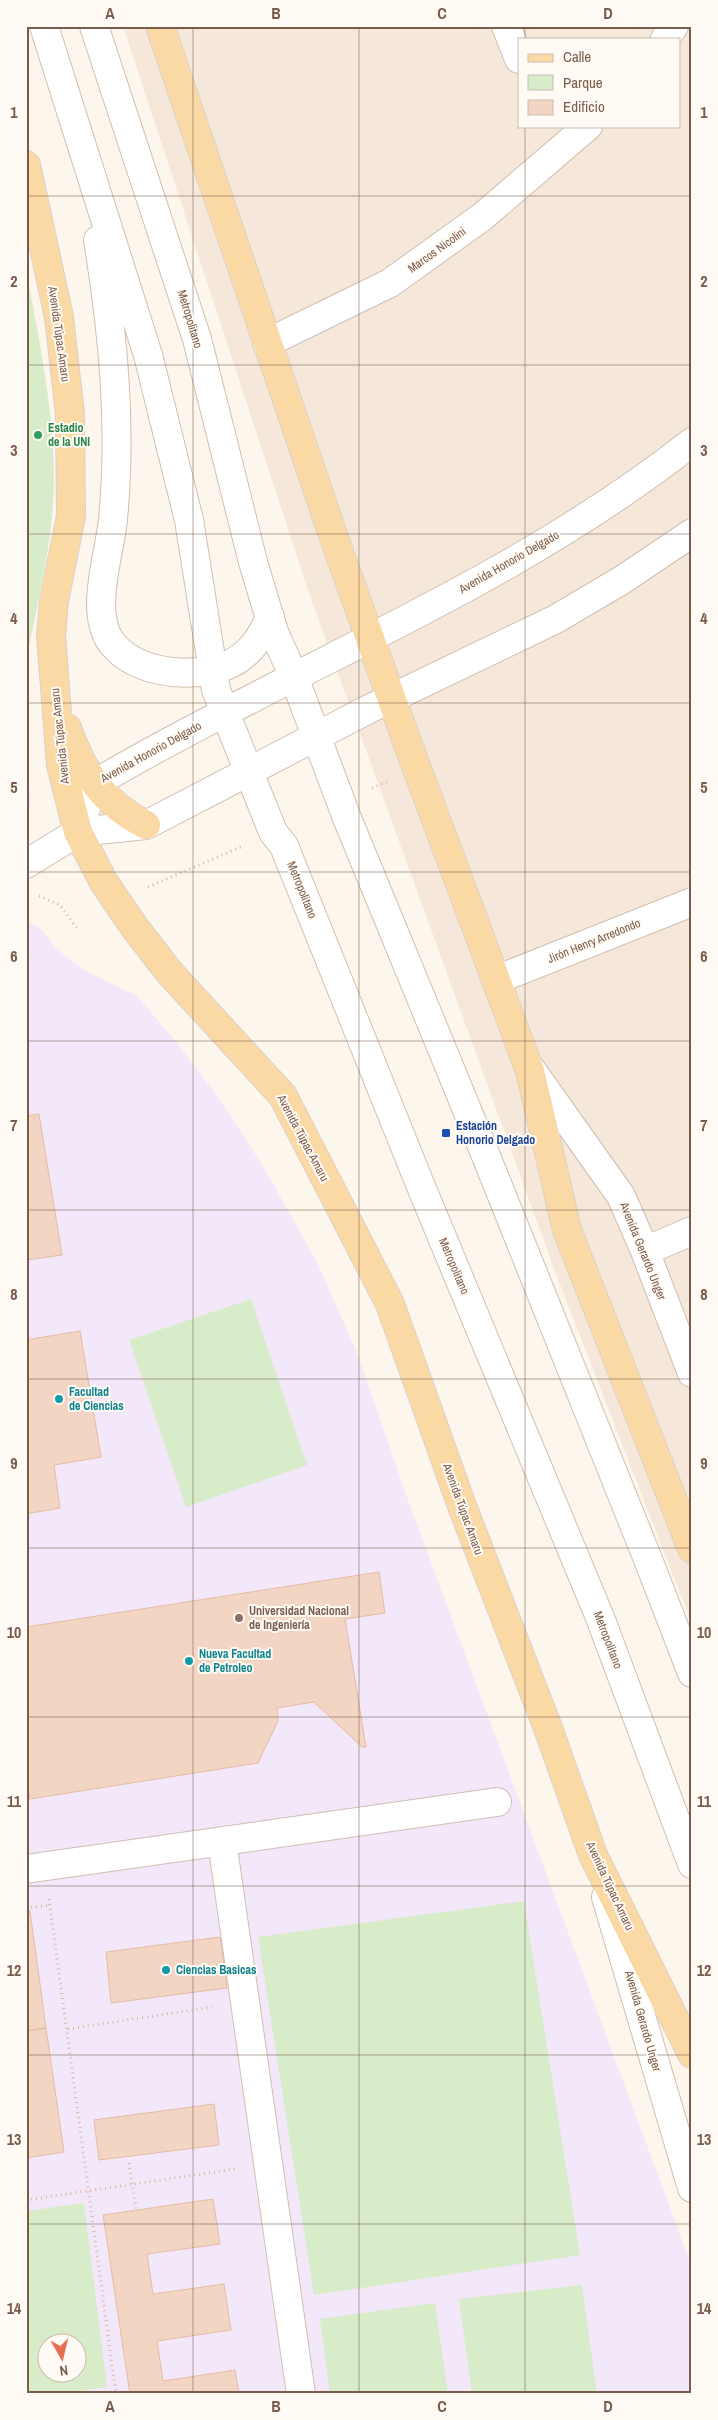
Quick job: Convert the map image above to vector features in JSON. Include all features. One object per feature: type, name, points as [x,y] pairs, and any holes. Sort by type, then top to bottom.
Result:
[{"type":"main road","points":[[160,26],[266,343],[392,699],[527,1064],[567,1230],[692,1549]]},
{"type":"main road","name":"Avenida Túpac Amaru","points":[[26,165],[59,316],[70,414],[72,498],[69,529],[52,617],[51,636],[61,765],[78,832],[104,881],[135,928],[170,972],[283,1096],[390,1304],[462,1506],[548,1728],[593,1855],[692,2054]]},
{"type":"main road","points":[[55,694],[79,759],[94,784],[120,809],[146,825]]},
{"type":"street","name":"Metropolitano","points":[[44,26],[148,355],[176,468],[197,565],[212,670],[224,713],[273,832],[284,846],[420,1184],[601,1620],[692,1864]]},
{"type":"street","name":"Metropolitano","points":[[94,26],[197,339],[253,562],[270,617],[294,677],[314,737],[494,1175],[692,1673]]},
{"type":"street","points":[[506,26],[518,56]]},
{"type":"street","points":[[666,38],[674,26]]},
{"type":"street","name":"Marcos Nicolini","points":[[266,343],[390,284],[482,217],[574,131]]},
{"type":"street","name":"Metropolitano","points":[[86,159],[112,350],[117,435],[113,520],[102,586],[101,610],[104,627],[111,642],[125,655],[141,664],[160,670],[184,673],[212,670],[230,664],[250,652],[263,634],[270,617]]},
{"type":"street","name":"Avenida Honorio Delgado","points":[[78,832],[94,784],[224,713],[371,639],[502,567],[587,516],[657,469],[692,442]]},
{"type":"street","points":[[26,864],[78,832],[146,825],[248,770],[556,619],[622,580],[692,533]]},
{"type":"street","name":"Jirón Henry Arredondo","points":[[496,980],[692,902]]},
{"type":"street","name":"Avenida Gerardo Unger","points":[[527,1064],[621,1196],[692,1373]]},
{"type":"street","points":[[645,1252],[692,1231]]},
{"type":"street","points":[[35,1868],[498,1802]]},
{"type":"street","points":[[222,1841],[301,2394]]},
{"type":"street","name":"Avenida Gerardo Unger","points":[[593,1855],[692,2188]]},
{"type":"path","points":[[34,895],[60,905],[78,930]]},
{"type":"path","points":[[35,1868],[50,1905],[116,2394]]},
{"type":"path","points":[[26,1908],[50,1905]]},
{"type":"path","points":[[68,2028],[245,2002]]},
{"type":"path","points":[[129,2163],[136,2210]]},
{"type":"path","points":[[26,2200],[90,2192],[268,2164]]},
{"type":"shaded area","points":[[123,26],[692,26],[692,1624],[556,1274],[309,593]]},
{"type":"shaded area","points":[[26,766],[31,799],[26,815]]},
{"type":"shaded area","name":"Universidad Nacional de Ingeniería","points":[[26,922],[40,928],[58,950],[84,970],[137,996],[177,1043],[219,1098],[266,1171],[318,1264],[358,1355],[408,1500],[692,2267],[692,2394],[26,2394]]},
{"type":"green space","name":"Estadio de la UNI","points":[[26,269],[48,395],[53,446],[54,495],[49,543],[26,662]]},
{"type":"green space","points":[[251,1299],[307,1465],[186,1507],[129,1340]]},
{"type":"green space","points":[[524,1901],[580,2255],[314,2295],[258,1937]]},
{"type":"green space","points":[[84,2203],[107,2387],[61,2394],[26,2394],[26,2211]]},
{"type":"green space","points":[[582,2285],[597,2394],[472,2394],[459,2299]]},
{"type":"green space","points":[[435,2303],[448,2394],[330,2394],[320,2319]]},
{"type":"building","points":[[39,1114],[62,1255],[26,1260],[26,1116]]},
{"type":"building","name":"Facultad de Ciencias","points":[[80,1331],[101,1457],[54,1465],[60,1508],[26,1514],[26,1340]]},
{"type":"building","name":"Nueva Facultad de Petroleo","points":[[379,1572],[385,1613],[345,1619],[366,1747],[362,1747],[314,1702],[277,1708],[278,1721],[258,1763],[30,1799],[26,1779],[26,1627]]},
{"type":"building","points":[[30,1911],[46,2028],[26,2031],[26,1912]]},
{"type":"building","name":"Ciencias Basicas","points":[[220,1937],[227,1988],[111,2003],[106,1952]]},
{"type":"building","points":[[46,2028],[64,2152],[26,2158],[26,2031]]},
{"type":"building","points":[[214,2104],[219,2145],[99,2160],[94,2120]]},
{"type":"building","points":[[213,2199],[220,2244],[147,2254],[153,2294],[224,2284],[231,2330],[157,2341],[163,2381],[235,2370],[239,2394],[130,2394],[103,2215]]},
{"type":"place","name":"Estadio de la UNI","points":[[38,435]]},
{"type":"place","name":"Estación Honorio Delgado","points":[[446,1133]]},
{"type":"place","name":"Facultad de Ciencias","points":[[59,1399]]},
{"type":"place","name":"Universidad Nacional de Ingeniería","points":[[239,1618]]},
{"type":"place","name":"Nueva Facultad de Petroleo","points":[[189,1661]]},
{"type":"place","name":"Ciencias Basicas","points":[[166,1970]]}]
